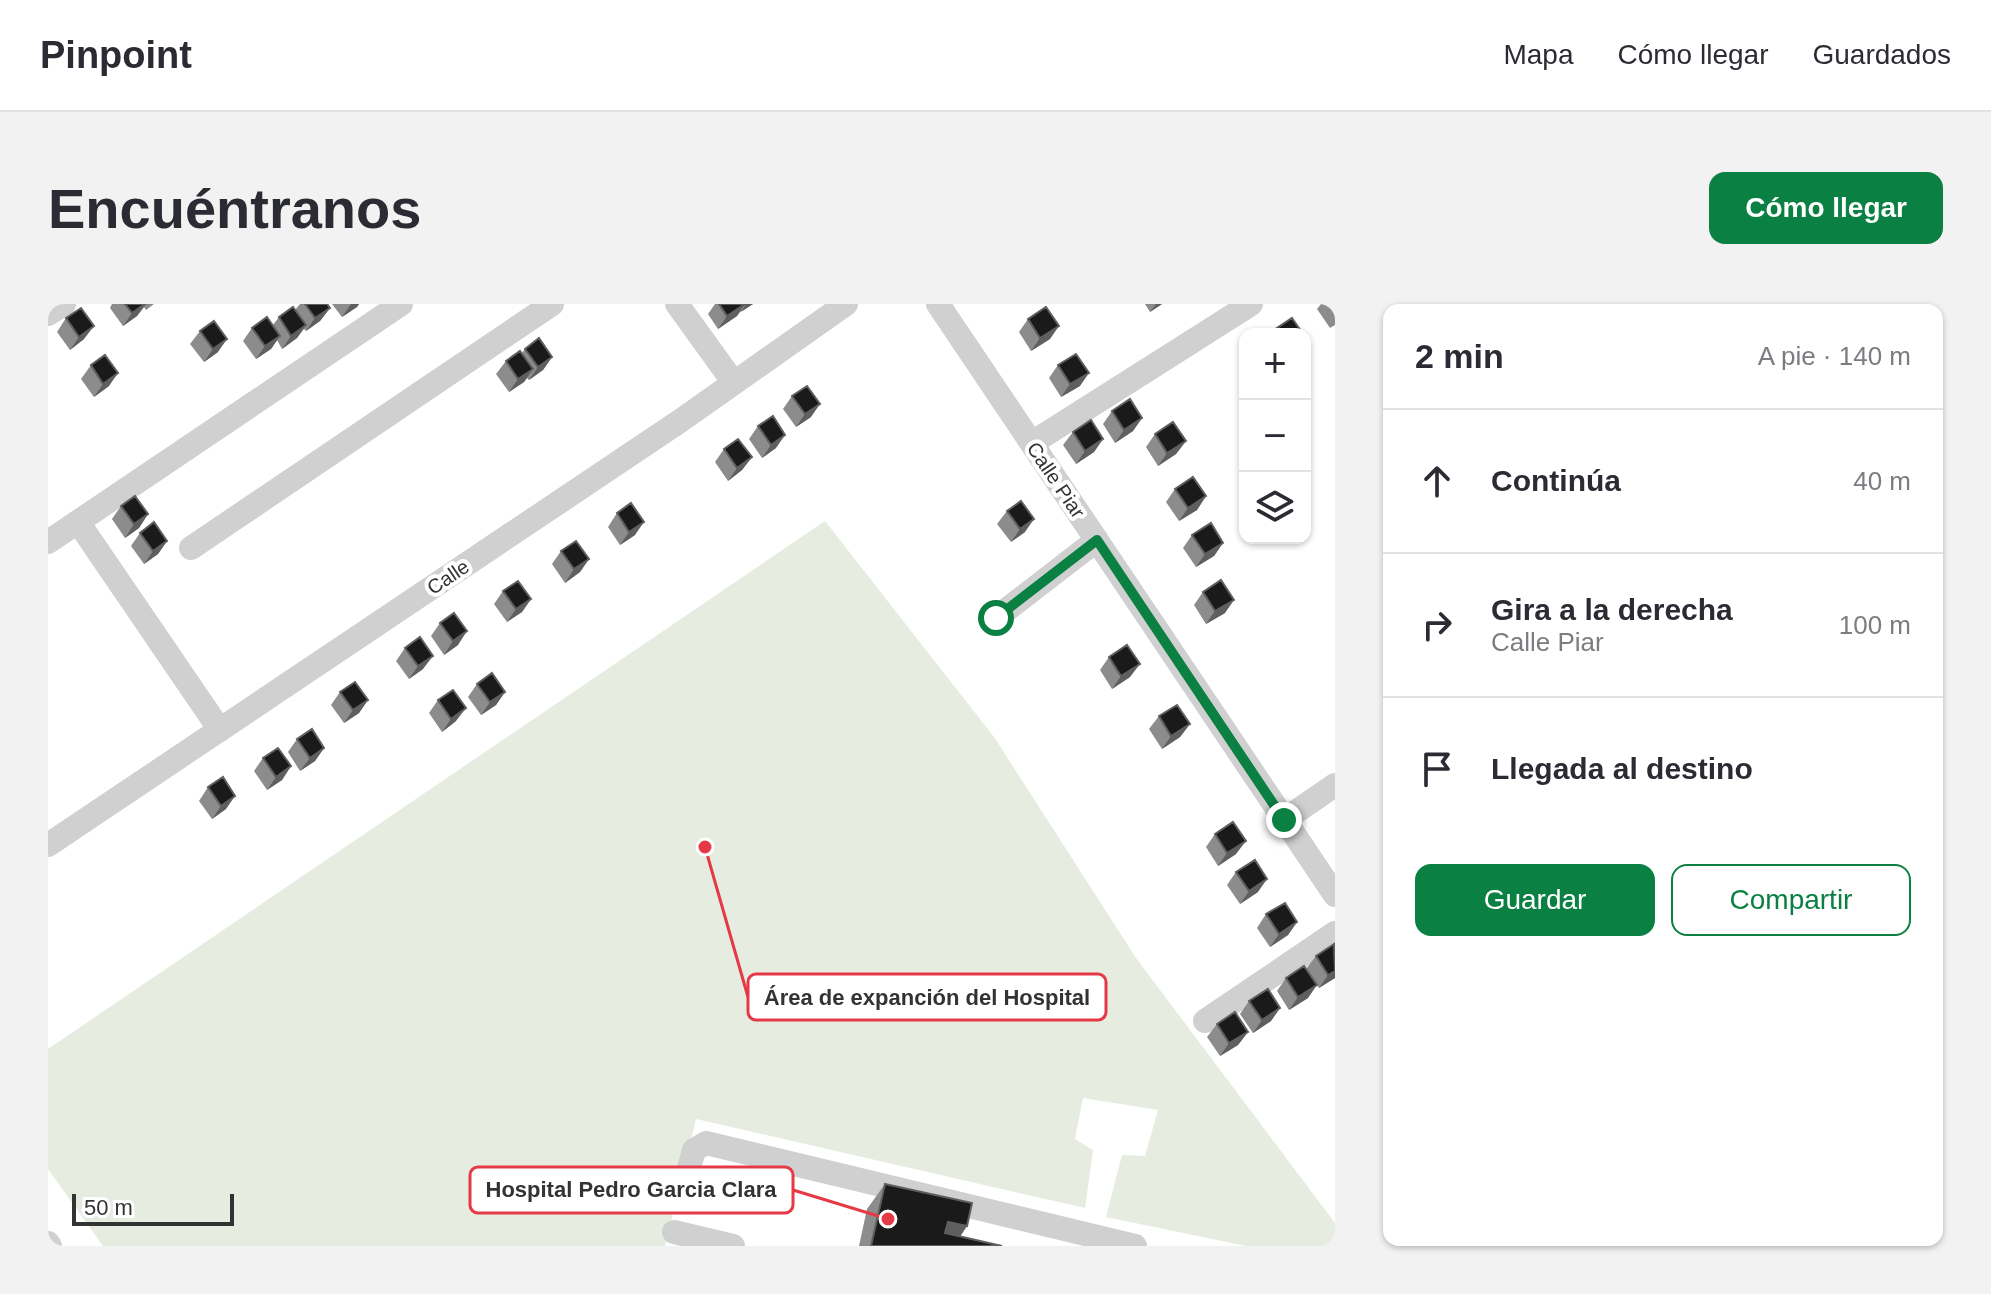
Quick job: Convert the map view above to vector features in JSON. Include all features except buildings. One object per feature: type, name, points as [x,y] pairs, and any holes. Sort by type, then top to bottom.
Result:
[{"type":"street","points":[[48,314],[64,304]]},
{"type":"street","points":[[48,542],[401,304]]},
{"type":"street","points":[[191,548],[552,304]]},
{"type":"street","points":[[677,304],[734,383]]},
{"type":"street","name":"Calle","points":[[48,845],[734,383],[846,304]]},
{"type":"street","name":"Calle Piar","points":[[938,304],[1335,895]]},
{"type":"street","points":[[1032,443],[1251,304]]},
{"type":"street","points":[[78,522],[220,730]]},
{"type":"street","points":[[996,618],[1097,540]]},
{"type":"street","points":[[1284,820],[1335,785]]},
{"type":"street","points":[[1205,1021],[1335,933]]},
{"type":"street","points":[[684,1187],[694,1150],[706,1143],[1135,1246]]},
{"type":"street","points":[[674,1232],[733,1246]]},
{"type":"shaded area","points":[[825,521],[994,737],[1136,958],[1335,1223],[1335,1246],[1246,1246],[1106,1217],[1122,1155],[1145,1156],[1158,1110],[1083,1098],[1075,1139],[1093,1150],[1085,1208],[696,1119],[665,1246],[103,1246],[48,1169],[48,1049]]},
{"type":"place","name":"Área de expanción del Hospital","points":[[705,847]]},
{"type":"place","name":"Hospital Pedro Garcia Clara","points":[[888,1219]]},
{"type":"route","points":[[996,618],[1097,540],[1284,820]]}]
